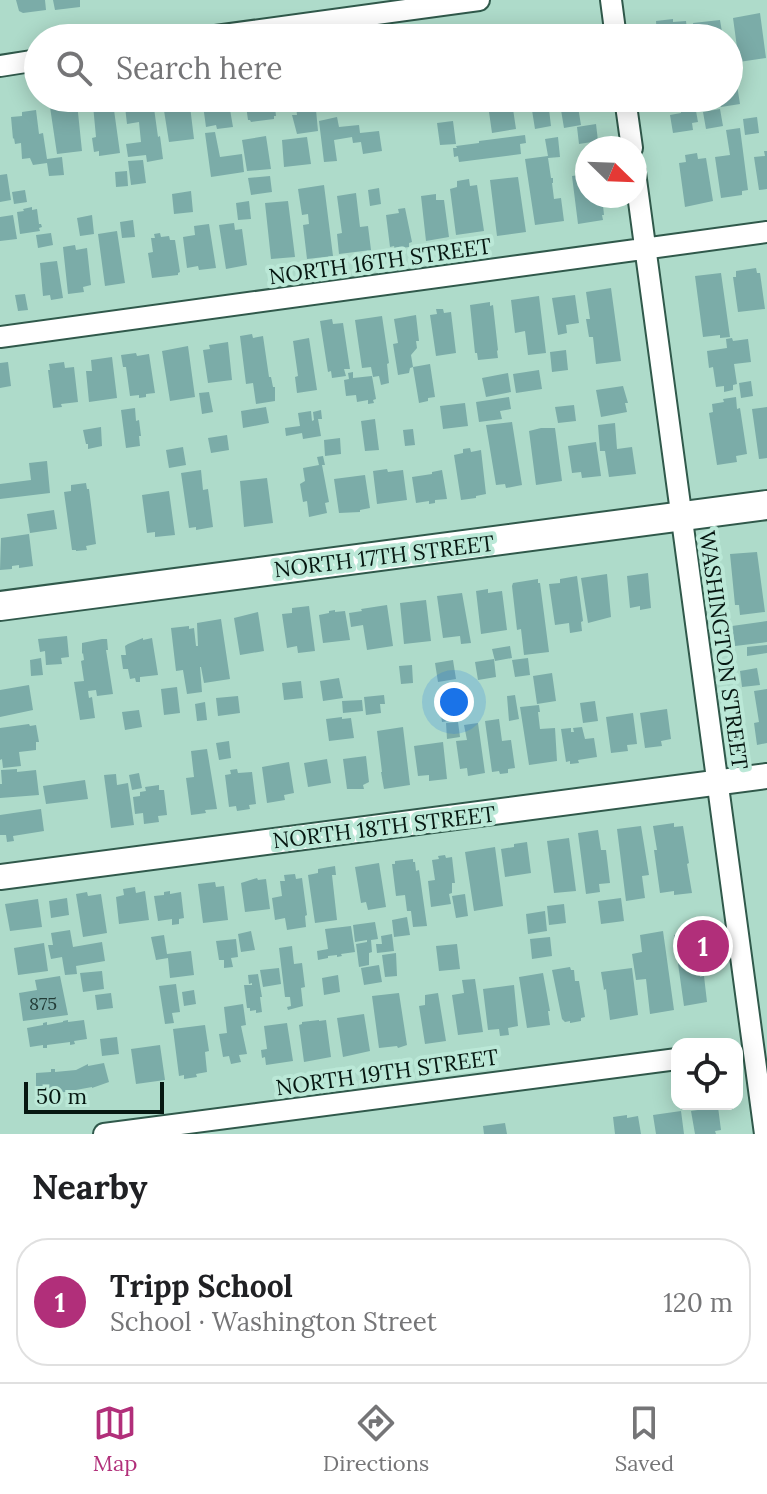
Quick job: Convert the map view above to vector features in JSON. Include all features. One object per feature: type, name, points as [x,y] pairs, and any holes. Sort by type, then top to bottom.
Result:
[{"type":"main road","name":"NORTH 17TH STREET","points":[[0,606],[767,505]]},
{"type":"street","points":[[303,24],[479,0]]},
{"type":"street","points":[[611,0],[614,24]]},
{"type":"street","points":[[0,66],[24,62]]},
{"type":"street","points":[[627,112],[630,136]]},
{"type":"street","name":"WASHINGTON STREET","points":[[640,208],[765,1134]]},
{"type":"street","name":"NORTH 16TH STREET","points":[[0,337],[767,232]]},
{"type":"street","name":"NORTH 18TH STREET","points":[[0,877],[767,776]]},
{"type":"street","name":"NORTH 19TH STREET","points":[[104,1134],[671,1060]]},
{"type":"building","points":[[16,0],[45,0],[46,10],[23,13],[19,11]]},
{"type":"building","points":[[53,0],[80,0],[80,7],[55,10]]},
{"type":"building","points":[[760,13],[766,58],[743,61],[743,24],[734,24],[733,18]]},
{"type":"building","points":[[673,19],[673,22],[686,21],[686,24],[656,24],[656,21]]},
{"type":"building","points":[[720,20],[721,24],[693,24]]},
{"type":"building","points":[[22,112],[36,112],[47,159],[62,157],[64,175],[49,176],[47,163],[33,165],[30,158],[22,159],[21,143],[15,144],[13,139],[11,117],[22,116]]},
{"type":"building","points":[[51,112],[78,112],[82,151],[57,154]]},
{"type":"building","points":[[94,112],[114,112],[120,153],[99,156],[99,151],[94,152],[92,138],[96,137]]},
{"type":"building","points":[[126,112],[155,112],[163,159],[147,162],[146,155],[128,157],[126,144],[141,142],[139,122],[127,124]]},
{"type":"building","points":[[164,112],[191,112],[194,139],[169,142]]},
{"type":"building","points":[[204,112],[230,112],[233,127],[206,127]]},
{"type":"building","points":[[247,112],[276,112],[274,119],[248,120]]},
{"type":"building","points":[[297,112],[316,112],[318,131],[297,134],[292,115],[297,115]]},
{"type":"building","points":[[489,112],[513,112],[516,129],[492,133]]},
{"type":"building","points":[[532,112],[549,112],[551,126],[535,129]]},
{"type":"building","points":[[561,112],[579,112],[581,125],[564,128]]},
{"type":"building","points":[[696,112],[698,122],[692,123],[693,130],[673,133],[670,115]]},
{"type":"building","points":[[703,112],[721,112],[723,126],[706,129]]},
{"type":"building","points":[[337,117],[339,127],[359,125],[360,133],[379,131],[382,151],[363,154],[361,142],[353,143],[352,137],[334,140],[337,161],[324,162],[319,121]]},
{"type":"building","points":[[757,117],[759,133],[745,135],[743,119]]},
{"type":"building","points":[[453,121],[456,144],[440,145],[437,123]]},
{"type":"building","points":[[596,124],[597,136],[578,136],[577,127]]},
{"type":"building","points":[[740,128],[748,190],[742,191],[742,195],[721,198],[715,157],[730,155],[726,130]]},
{"type":"building","points":[[215,132],[220,157],[242,154],[244,172],[211,177],[205,133]]},
{"type":"building","points":[[525,135],[526,143],[520,144],[521,154],[459,162],[458,156],[454,157],[453,148],[456,146]]},
{"type":"building","points":[[266,136],[271,169],[247,171],[242,140]]},
{"type":"building","points":[[307,137],[311,164],[284,167],[282,140]]},
{"type":"building","points":[[558,137],[560,157],[548,158],[554,199],[561,198],[564,221],[535,225],[525,159],[548,156],[545,139]]},
{"type":"building","points":[[764,151],[767,151],[767,189],[759,190],[754,157],[765,156]]},
{"type":"building","points":[[697,153],[698,159],[706,158],[713,201],[685,207],[679,163],[686,162],[685,155]]},
{"type":"building","points":[[143,160],[146,183],[131,185],[128,161]]},
{"type":"building","points":[[127,171],[128,186],[116,187],[115,172]]},
{"type":"building","points":[[7,174],[11,200],[0,202],[0,175]]},
{"type":"building","points":[[270,176],[272,192],[251,195],[248,178]]},
{"type":"building","points":[[518,177],[526,232],[497,236],[490,180]]},
{"type":"building","points":[[469,179],[470,186],[477,185],[484,231],[456,235],[450,189],[457,187],[457,181]]},
{"type":"building","points":[[324,185],[333,256],[307,259],[303,225],[309,224],[308,214],[302,215],[298,189]]},
{"type":"building","points":[[379,188],[381,204],[370,206],[368,190]]},
{"type":"building","points":[[25,190],[27,202],[14,204],[12,192]]},
{"type":"building","points":[[191,191],[193,212],[174,214],[172,194]]},
{"type":"building","points":[[356,193],[360,227],[368,226],[371,250],[339,254],[337,234],[342,233],[337,196]]},
{"type":"building","points":[[436,194],[436,200],[444,200],[449,237],[426,241],[421,196]]},
{"type":"building","points":[[249,201],[251,219],[238,220],[236,203]]},
{"type":"building","points":[[288,201],[295,257],[271,259],[265,203]]},
{"type":"building","points":[[32,207],[32,210],[37,209],[42,227],[40,231],[20,234],[17,212]]},
{"type":"building","points":[[405,208],[412,242],[409,247],[395,249],[394,246],[390,247],[386,215],[399,213],[398,209]]},
{"type":"building","points":[[576,208],[603,208],[603,220],[578,224]]},
{"type":"building","points":[[13,215],[17,239],[0,241],[0,217]]},
{"type":"building","points":[[92,215],[94,234],[80,236],[77,218]]},
{"type":"building","points":[[133,220],[135,237],[122,238],[120,222]]},
{"type":"building","points":[[234,223],[235,230],[242,229],[247,265],[226,269],[219,225]]},
{"type":"building","points":[[209,224],[216,268],[187,268],[183,237],[195,235],[194,226]]},
{"type":"building","points":[[117,231],[125,283],[105,286],[98,234]]},
{"type":"building","points":[[51,233],[53,245],[38,248],[36,235]]},
{"type":"building","points":[[160,233],[161,237],[169,236],[170,240],[175,240],[180,272],[178,275],[152,278],[148,253],[153,252],[151,238]]},
{"type":"building","points":[[75,245],[76,250],[87,248],[91,285],[83,287],[84,292],[68,294],[63,247]]},
{"type":"building","points":[[57,261],[63,298],[51,300],[50,295],[43,296],[40,263]]},
{"type":"building","points":[[756,268],[760,273],[765,309],[738,312],[733,277],[736,277],[736,271]]},
{"type":"building","points":[[721,273],[730,337],[703,337],[695,276]]},
{"type":"building","points":[[611,288],[621,361],[596,364],[593,337],[589,337],[586,319],[590,319],[586,292]]},
{"type":"building","points":[[25,294],[28,310],[18,311],[15,295]]},
{"type":"building","points":[[575,295],[579,323],[566,325],[567,333],[558,335],[552,298]]},
{"type":"building","points":[[539,296],[546,353],[528,355],[525,331],[515,333],[511,300]]},
{"type":"building","points":[[490,302],[490,306],[493,305],[498,358],[478,360],[470,305]]},
{"type":"building","points":[[436,309],[451,312],[456,353],[436,356],[430,315],[437,314]]},
{"type":"building","points":[[416,315],[419,341],[416,341],[417,348],[411,355],[413,367],[409,373],[398,375],[393,344],[398,343],[394,319]]},
{"type":"building","points":[[382,316],[389,383],[381,385],[379,376],[373,377],[371,367],[362,368],[355,320]]},
{"type":"building","points":[[332,319],[333,324],[343,323],[350,369],[344,369],[346,376],[332,378],[331,371],[328,372],[320,321]]},
{"type":"building","points":[[252,334],[253,338],[263,336],[269,377],[275,387],[275,401],[256,404],[253,383],[246,384],[240,336]]},
{"type":"building","points":[[309,338],[317,390],[297,393],[293,341]]},
{"type":"building","points":[[732,338],[733,341],[748,339],[751,362],[734,364],[737,384],[733,385],[733,390],[724,392],[724,386],[716,387],[707,351],[727,348],[726,339]]},
{"type":"building","points":[[228,342],[232,380],[208,383],[203,350],[210,349],[209,345]]},
{"type":"building","points":[[188,346],[195,397],[170,401],[162,351]]},
{"type":"building","points":[[566,350],[568,370],[552,372],[550,352]]},
{"type":"building","points":[[136,353],[137,356],[149,354],[155,393],[146,394],[146,397],[130,396],[126,367],[123,367],[121,355]]},
{"type":"building","points":[[112,357],[117,398],[89,402],[86,371],[92,371],[91,360]]},
{"type":"building","points":[[8,362],[11,386],[0,388],[0,363]]},
{"type":"building","points":[[64,362],[65,368],[74,367],[78,402],[53,408],[49,364]]},
{"type":"building","points":[[430,364],[435,397],[419,403],[413,367]]},
{"type":"building","points":[[539,370],[542,389],[516,393],[513,374]]},
{"type":"building","points":[[353,372],[353,378],[372,376],[374,403],[368,404],[368,400],[357,402],[356,395],[346,396],[344,380],[349,379],[348,373]]},
{"type":"building","points":[[508,373],[511,392],[486,397],[482,378]]},
{"type":"building","points":[[751,381],[753,396],[741,398],[739,383]]},
{"type":"building","points":[[623,386],[627,412],[601,417],[596,390]]},
{"type":"building","points":[[209,392],[213,412],[202,414],[199,393]]},
{"type":"building","points":[[509,397],[511,409],[500,411],[502,419],[479,422],[476,402]]},
{"type":"building","points":[[736,397],[747,454],[736,456],[737,462],[717,465],[709,413],[713,412],[712,404]]},
{"type":"building","points":[[465,403],[468,426],[443,429],[440,406]]},
{"type":"building","points":[[574,405],[576,421],[558,423],[555,407]]},
{"type":"building","points":[[266,407],[269,423],[243,428],[241,411]]},
{"type":"building","points":[[767,407],[767,458],[759,459],[752,409]]},
{"type":"building","points":[[135,408],[136,421],[139,420],[140,446],[126,448],[121,410]]},
{"type":"building","points":[[321,410],[322,419],[318,419],[321,436],[303,439],[302,433],[286,436],[285,428],[300,426],[298,413],[311,411],[312,421],[313,412]]},
{"type":"building","points":[[375,419],[379,450],[365,451],[361,421]]},
{"type":"building","points":[[512,422],[522,485],[506,488],[505,484],[496,485],[486,425]]},
{"type":"building","points":[[615,423],[617,449],[632,447],[636,474],[609,477],[605,451],[600,451],[598,425]]},
{"type":"building","points":[[101,427],[102,446],[88,449],[83,430]]},
{"type":"building","points":[[555,428],[562,481],[536,485],[529,431]]},
{"type":"building","points":[[413,429],[415,445],[405,446],[403,430]]},
{"type":"building","points":[[227,435],[229,450],[211,453],[208,438]]},
{"type":"building","points":[[340,438],[341,454],[325,456],[324,440]]},
{"type":"building","points":[[596,442],[601,476],[582,478],[581,472],[572,473],[568,446]]},
{"type":"building","points":[[183,447],[186,465],[169,468],[166,450]]},
{"type":"building","points":[[470,448],[471,452],[481,450],[486,494],[461,500],[454,455]]},
{"type":"building","points":[[323,456],[329,502],[325,503],[327,513],[309,517],[300,484],[305,481],[303,468],[319,465],[317,457]]},
{"type":"building","points":[[47,461],[50,493],[0,499],[0,484],[31,480],[29,463]]},
{"type":"building","points":[[387,469],[388,472],[403,470],[407,500],[377,504],[373,471]]},
{"type":"building","points":[[201,470],[203,490],[208,489],[213,527],[196,530],[196,527],[189,528],[181,473]]},
{"type":"building","points":[[442,470],[447,499],[429,504],[429,501],[416,503],[412,477]]},
{"type":"building","points":[[365,475],[370,508],[339,513],[334,479]]},
{"type":"building","points":[[267,478],[273,523],[244,527],[240,481]]},
{"type":"building","points":[[86,483],[96,544],[86,546],[87,550],[76,551],[72,550],[64,492],[71,491],[71,485]]},
{"type":"building","points":[[169,491],[175,535],[155,537],[155,532],[147,533],[142,495]]},
{"type":"building","points":[[54,510],[57,529],[30,533],[27,514]]},
{"type":"building","points":[[29,534],[33,566],[19,568],[19,565],[0,570],[1,538]]},
{"type":"building","points":[[757,552],[765,612],[740,615],[739,605],[735,605],[730,554]]},
{"type":"building","points":[[648,573],[651,608],[630,608],[627,576]]},
{"type":"building","points":[[607,574],[611,617],[588,623],[581,578]]},
{"type":"building","points":[[577,576],[582,631],[570,633],[569,623],[555,625],[549,584]]},
{"type":"building","points":[[538,579],[549,652],[524,655],[521,629],[517,630],[512,586],[513,583]]},
{"type":"building","points":[[488,589],[488,593],[502,591],[507,630],[481,634],[476,591]]},
{"type":"building","points":[[462,593],[471,643],[461,644],[460,636],[443,638],[437,596]]},
{"type":"building","points":[[426,600],[431,641],[404,644],[400,603]]},
{"type":"building","points":[[387,605],[393,646],[367,650],[363,625],[351,627],[349,613]]},
{"type":"building","points":[[309,606],[315,651],[298,653],[297,646],[287,648],[282,614],[292,613],[292,608]]},
{"type":"building","points":[[335,610],[345,611],[350,640],[323,643],[319,615]]},
{"type":"building","points":[[258,612],[264,651],[240,655],[234,618]]},
{"type":"building","points":[[221,619],[230,679],[204,683],[200,667],[202,692],[187,694],[183,670],[176,671],[171,628],[194,628],[198,646],[197,623]]},
{"type":"building","points":[[767,621],[767,642],[735,646],[732,626]]},
{"type":"building","points":[[67,636],[69,657],[61,658],[62,664],[46,665],[45,651],[40,652],[38,639]]},
{"type":"building","points":[[143,638],[152,638],[158,675],[140,677],[140,682],[136,682],[135,678],[130,679],[128,669],[123,669],[121,655],[126,655],[125,646]]},
{"type":"building","points":[[107,639],[113,694],[97,696],[96,690],[88,691],[95,718],[80,720],[74,682],[84,681],[82,643]]},
{"type":"building","points":[[767,645],[767,653],[747,656],[747,647]]},
{"type":"building","points":[[510,646],[512,658],[495,661],[492,649]]},
{"type":"building","points":[[41,658],[43,675],[31,676],[30,660]]},
{"type":"building","points":[[528,658],[530,675],[515,677],[512,660]]},
{"type":"building","points":[[494,659],[496,677],[478,680],[475,662]]},
{"type":"building","points":[[453,660],[456,679],[438,682],[435,663]]},
{"type":"building","points":[[412,665],[413,683],[401,684],[399,666]]},
{"type":"building","points":[[757,668],[760,685],[742,687],[740,671]]},
{"type":"building","points":[[552,673],[556,701],[537,704],[533,676]]},
{"type":"building","points":[[339,678],[343,698],[323,701],[320,681]]},
{"type":"building","points":[[301,681],[303,698],[284,700],[282,683]]},
{"type":"building","points":[[29,685],[33,710],[0,717],[0,690]]},
{"type":"building","points":[[177,687],[180,713],[164,715],[161,689]]},
{"type":"building","points":[[767,689],[767,743],[757,745],[754,723],[759,722],[754,691]]},
{"type":"building","points":[[384,695],[385,704],[380,704],[381,713],[366,715],[364,697]]},
{"type":"building","points":[[515,695],[519,719],[509,721],[507,696]]},
{"type":"building","points":[[238,696],[240,713],[218,716],[216,698]]},
{"type":"building","points":[[362,700],[363,711],[343,713],[342,701]]},
{"type":"building","points":[[595,701],[598,721],[583,723],[580,703]]},
{"type":"building","points":[[205,702],[207,720],[197,721],[195,704]]},
{"type":"building","points":[[455,704],[457,720],[442,722],[440,706]]},
{"type":"building","points":[[539,705],[540,729],[555,728],[557,761],[529,765],[520,707]]},
{"type":"building","points":[[667,709],[671,739],[661,741],[662,746],[645,748],[640,713]]},
{"type":"building","points":[[139,710],[142,727],[125,730],[122,712]]},
{"type":"building","points":[[633,713],[637,744],[627,745],[628,751],[611,753],[606,717]]},
{"type":"building","points":[[351,718],[354,738],[329,741],[326,719]]},
{"type":"building","points":[[499,719],[502,741],[511,740],[515,768],[500,774],[499,771],[492,772],[485,721]]},
{"type":"building","points":[[458,722],[460,737],[447,739],[446,723]]},
{"type":"building","points":[[478,723],[485,773],[468,776],[467,768],[460,769],[456,741],[467,740],[464,725]]},
{"type":"building","points":[[36,725],[39,742],[36,742],[36,750],[19,752],[21,766],[3,768],[0,728]]},
{"type":"building","points":[[403,727],[410,785],[384,789],[377,731]]},
{"type":"building","points":[[582,727],[585,739],[594,738],[597,757],[570,764],[570,761],[566,762],[561,729],[571,728],[574,732],[573,728]]},
{"type":"building","points":[[229,741],[231,758],[219,760],[216,743]]},
{"type":"building","points":[[443,742],[447,779],[429,781],[429,775],[418,776],[414,746]]},
{"type":"building","points":[[207,749],[217,809],[191,815],[186,778],[194,777],[191,751]]},
{"type":"building","points":[[366,756],[369,782],[363,785],[364,789],[347,789],[343,759]]},
{"type":"building","points":[[327,759],[331,783],[308,787],[304,763]]},
{"type":"building","points":[[289,762],[294,793],[284,795],[285,800],[267,803],[262,767]]},
{"type":"building","points":[[17,769],[17,772],[36,770],[39,795],[0,798],[1,770]]},
{"type":"building","points":[[237,769],[238,773],[252,772],[256,804],[249,805],[250,809],[237,811],[236,806],[229,807],[225,775]]},
{"type":"building","points":[[139,773],[142,788],[132,790],[129,775]]},
{"type":"building","points":[[116,774],[117,785],[128,783],[134,825],[111,828],[104,775]]},
{"type":"building","points":[[85,780],[88,799],[46,804],[43,786]]},
{"type":"building","points":[[159,785],[159,790],[164,790],[167,815],[158,816],[159,822],[144,824],[143,813],[135,814],[133,797],[146,791],[145,787]]},
{"type":"building","points":[[41,809],[44,831],[13,836],[14,841],[7,842],[6,835],[0,835],[0,815]]},
{"type":"building","points":[[674,823],[674,827],[683,826],[692,893],[660,893],[653,826]]},
{"type":"building","points":[[641,826],[649,875],[642,876],[645,898],[626,901],[617,829]]},
{"type":"building","points":[[598,830],[601,850],[606,850],[610,883],[599,884],[600,892],[586,894],[578,833]]},
{"type":"building","points":[[569,838],[576,891],[554,893],[547,841]]},
{"type":"building","points":[[527,842],[531,873],[505,877],[501,849]]},
{"type":"building","points":[[495,847],[503,906],[474,911],[465,852]]},
{"type":"building","points":[[445,855],[446,858],[452,857],[455,883],[452,883],[452,893],[449,894],[451,904],[431,907],[428,881],[435,880],[432,860]]},
{"type":"building","points":[[413,859],[416,871],[419,870],[427,926],[413,927],[405,895],[396,896],[392,864]]},
{"type":"building","points":[[379,863],[386,907],[368,910],[366,902],[361,903],[355,867]]},
{"type":"building","points":[[335,866],[336,875],[332,875],[337,920],[315,923],[308,875],[318,873],[318,869]]},
{"type":"building","points":[[295,874],[296,879],[302,878],[306,927],[287,930],[285,918],[275,920],[272,898],[282,896],[280,881],[285,881],[284,875]]},
{"type":"building","points":[[257,878],[266,879],[270,909],[245,912],[241,883]]},
{"type":"building","points":[[215,882],[216,887],[224,886],[228,920],[203,923],[198,884]]},
{"type":"building","points":[[135,887],[136,893],[145,891],[149,920],[119,924],[116,897],[124,895],[123,889]]},
{"type":"building","points":[[170,891],[170,894],[181,892],[184,918],[179,919],[179,924],[172,925],[172,919],[158,921],[154,896]]},
{"type":"building","points":[[87,892],[88,896],[101,894],[107,933],[83,937],[76,894]]},
{"type":"building","points":[[465,894],[468,916],[456,918],[452,896]]},
{"type":"building","points":[[67,898],[69,915],[51,918],[49,901]]},
{"type":"building","points":[[621,898],[624,921],[601,924],[598,901]]},
{"type":"building","points":[[38,899],[42,927],[10,931],[5,904]]},
{"type":"building","points":[[564,904],[566,923],[549,925],[547,906]]},
{"type":"building","points":[[545,911],[547,931],[528,934],[526,914]]},
{"type":"building","points":[[407,917],[410,935],[394,937],[392,920]]},
{"type":"building","points":[[375,922],[378,939],[371,940],[369,965],[359,967],[356,944],[367,940],[355,942],[353,925]]},
{"type":"building","points":[[351,926],[355,952],[318,960],[317,951],[328,949],[325,929]]},
{"type":"building","points":[[70,930],[73,947],[102,942],[105,961],[76,966],[77,974],[65,975],[62,957],[51,959],[48,945],[53,945],[51,933]]},
{"type":"building","points":[[251,931],[255,950],[241,952],[238,934]]},
{"type":"building","points":[[663,931],[674,1010],[650,1014],[646,979],[636,980],[632,954],[642,952],[640,935]]},
{"type":"building","points":[[698,932],[702,959],[698,960],[700,977],[704,976],[707,1002],[684,1006],[674,935]]},
{"type":"building","points":[[392,934],[394,951],[377,953],[376,944],[382,944],[381,936]]},
{"type":"building","points":[[164,935],[167,954],[191,951],[194,975],[170,978],[168,958],[156,960],[151,937]]},
{"type":"building","points":[[550,937],[552,956],[532,959],[530,939]]},
{"type":"building","points":[[236,939],[238,957],[231,958],[233,967],[224,968],[224,960],[219,960],[216,941]]},
{"type":"building","points":[[44,943],[48,971],[18,975],[14,948]]},
{"type":"building","points":[[457,944],[460,969],[439,971],[436,946]]},
{"type":"building","points":[[292,946],[294,964],[302,963],[305,987],[301,988],[303,1006],[288,1010],[290,997],[285,997],[279,948]]},
{"type":"building","points":[[396,953],[397,976],[385,977],[382,955]]},
{"type":"building","points":[[379,965],[382,982],[364,985],[361,968]]},
{"type":"building","points":[[570,967],[574,970],[575,981],[579,981],[585,1017],[570,1023],[562,1019],[552,970]]},
{"type":"building","points":[[279,968],[281,984],[263,987],[260,970]]},
{"type":"building","points":[[632,968],[638,1015],[610,1020],[601,972]]},
{"type":"building","points":[[102,971],[104,989],[83,992],[80,973]]},
{"type":"building","points":[[543,973],[550,1025],[527,1028],[519,977]]},
{"type":"building","points":[[258,974],[262,1012],[256,1013],[256,1010],[247,1008],[244,985],[252,985],[249,984],[248,975]]},
{"type":"building","points":[[338,975],[340,992],[324,995],[322,978]]},
{"type":"building","points":[[60,976],[68,1015],[23,1021],[19,993],[37,990],[35,980]]},
{"type":"building","points":[[475,979],[483,1032],[458,1035],[452,995],[464,993],[462,980]]},
{"type":"building","points":[[176,984],[180,1012],[172,1013],[174,1023],[165,1024],[159,986]]},
{"type":"building","points":[[514,985],[518,1026],[508,1028],[509,1035],[500,1036],[499,1029],[488,1030],[483,989]]},
{"type":"building","points":[[194,990],[196,1004],[184,1006],[182,992]]},
{"type":"building","points":[[111,993],[113,1008],[97,1010],[95,995]]},
{"type":"building","points":[[399,993],[407,1045],[379,1048],[372,996]]},
{"type":"building","points":[[438,993],[446,1041],[425,1044],[419,1006],[425,1005],[425,995]]},
{"type":"building","points":[[243,1004],[246,1025],[241,1026],[247,1054],[239,1055],[241,1062],[231,1064],[229,1056],[223,1057],[219,1034],[227,1033],[224,1007]]},
{"type":"building","points":[[364,1014],[370,1051],[343,1057],[337,1018]]},
{"type":"building","points":[[84,1020],[87,1039],[74,1041],[75,1044],[70,1045],[70,1042],[47,1045],[47,1048],[43,1045],[30,1047],[27,1028]]},
{"type":"building","points":[[326,1020],[331,1057],[304,1062],[299,1025]]},
{"type":"building","points":[[287,1023],[293,1061],[266,1065],[261,1050],[267,1049],[264,1026]]},
{"type":"building","points":[[205,1025],[209,1051],[205,1052],[207,1072],[184,1079],[184,1075],[179,1076],[173,1029]]},
{"type":"building","points":[[117,1037],[119,1054],[102,1056],[100,1039]]},
{"type":"building","points":[[160,1045],[165,1080],[136,1084],[131,1049]]},
{"type":"building","points":[[104,1063],[109,1082],[92,1088],[36,1093],[36,1073],[51,1072],[51,1069],[55,1072],[76,1070],[88,1064]]},
{"type":"building","points":[[718,1110],[721,1130],[715,1131],[716,1134],[695,1134],[691,1111]]},
{"type":"building","points":[[681,1111],[684,1134],[656,1134],[653,1115]]},
{"type":"building","points":[[627,1115],[627,1118],[638,1116],[641,1134],[615,1134],[613,1117]]},
{"type":"building","points":[[505,1123],[507,1134],[484,1134],[483,1126]]},
{"type":"place","name":"Tripp School","points":[[703,946]]}]
